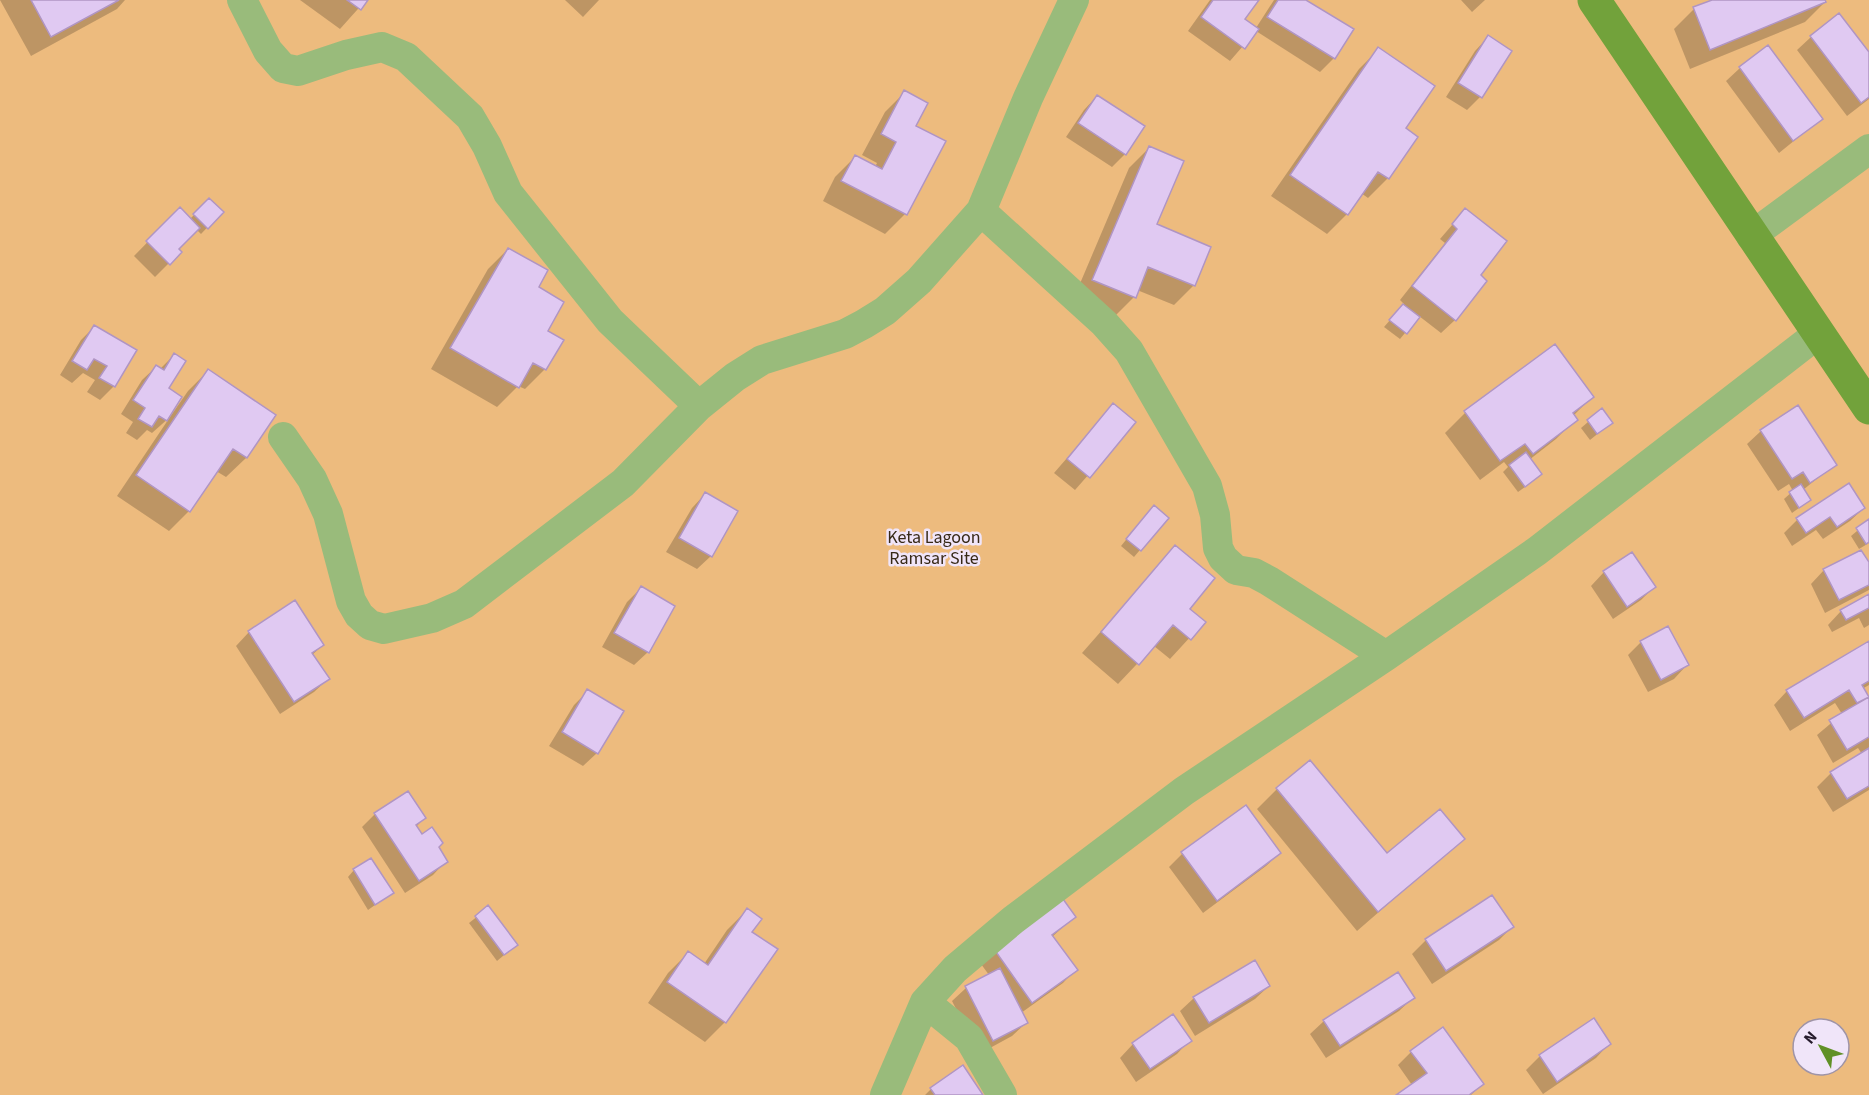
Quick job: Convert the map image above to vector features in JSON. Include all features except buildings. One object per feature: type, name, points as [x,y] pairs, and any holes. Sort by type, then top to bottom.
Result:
[{"type":"main road","points":[[1594,0],[1869,408]]},
{"type":"street","points":[[242,0],[268,51],[283,68],[298,72],[346,55],[381,46],[406,57],[470,117],[487,146],[508,193],[610,321],[699,406]]},
{"type":"street","points":[[283,437],[312,479],[328,513],[351,602],[359,615],[370,625],[384,629],[432,618],[464,604],[623,483],[699,406],[762,360],[845,334],[885,311],[919,281],[981,211],[1028,98],[1074,0]]},
{"type":"street","points":[[1751,236],[1869,149]]},
{"type":"street","points":[[981,211],[1104,323],[1129,351],[1208,486],[1215,514],[1218,548],[1223,558],[1236,570],[1254,573],[1269,581],[1386,656]]},
{"type":"street","points":[[885,1095],[925,1002],[955,969],[1013,920],[1184,791],[1386,656],[1537,551],[1819,333]]},
{"type":"street","points":[[925,1002],[969,1038],[1002,1095]]},
{"type":"green space","name":"Keta Lagoon Ramsar Site","points":[[0,0],[1869,0],[1869,1095],[0,1095]]}]
